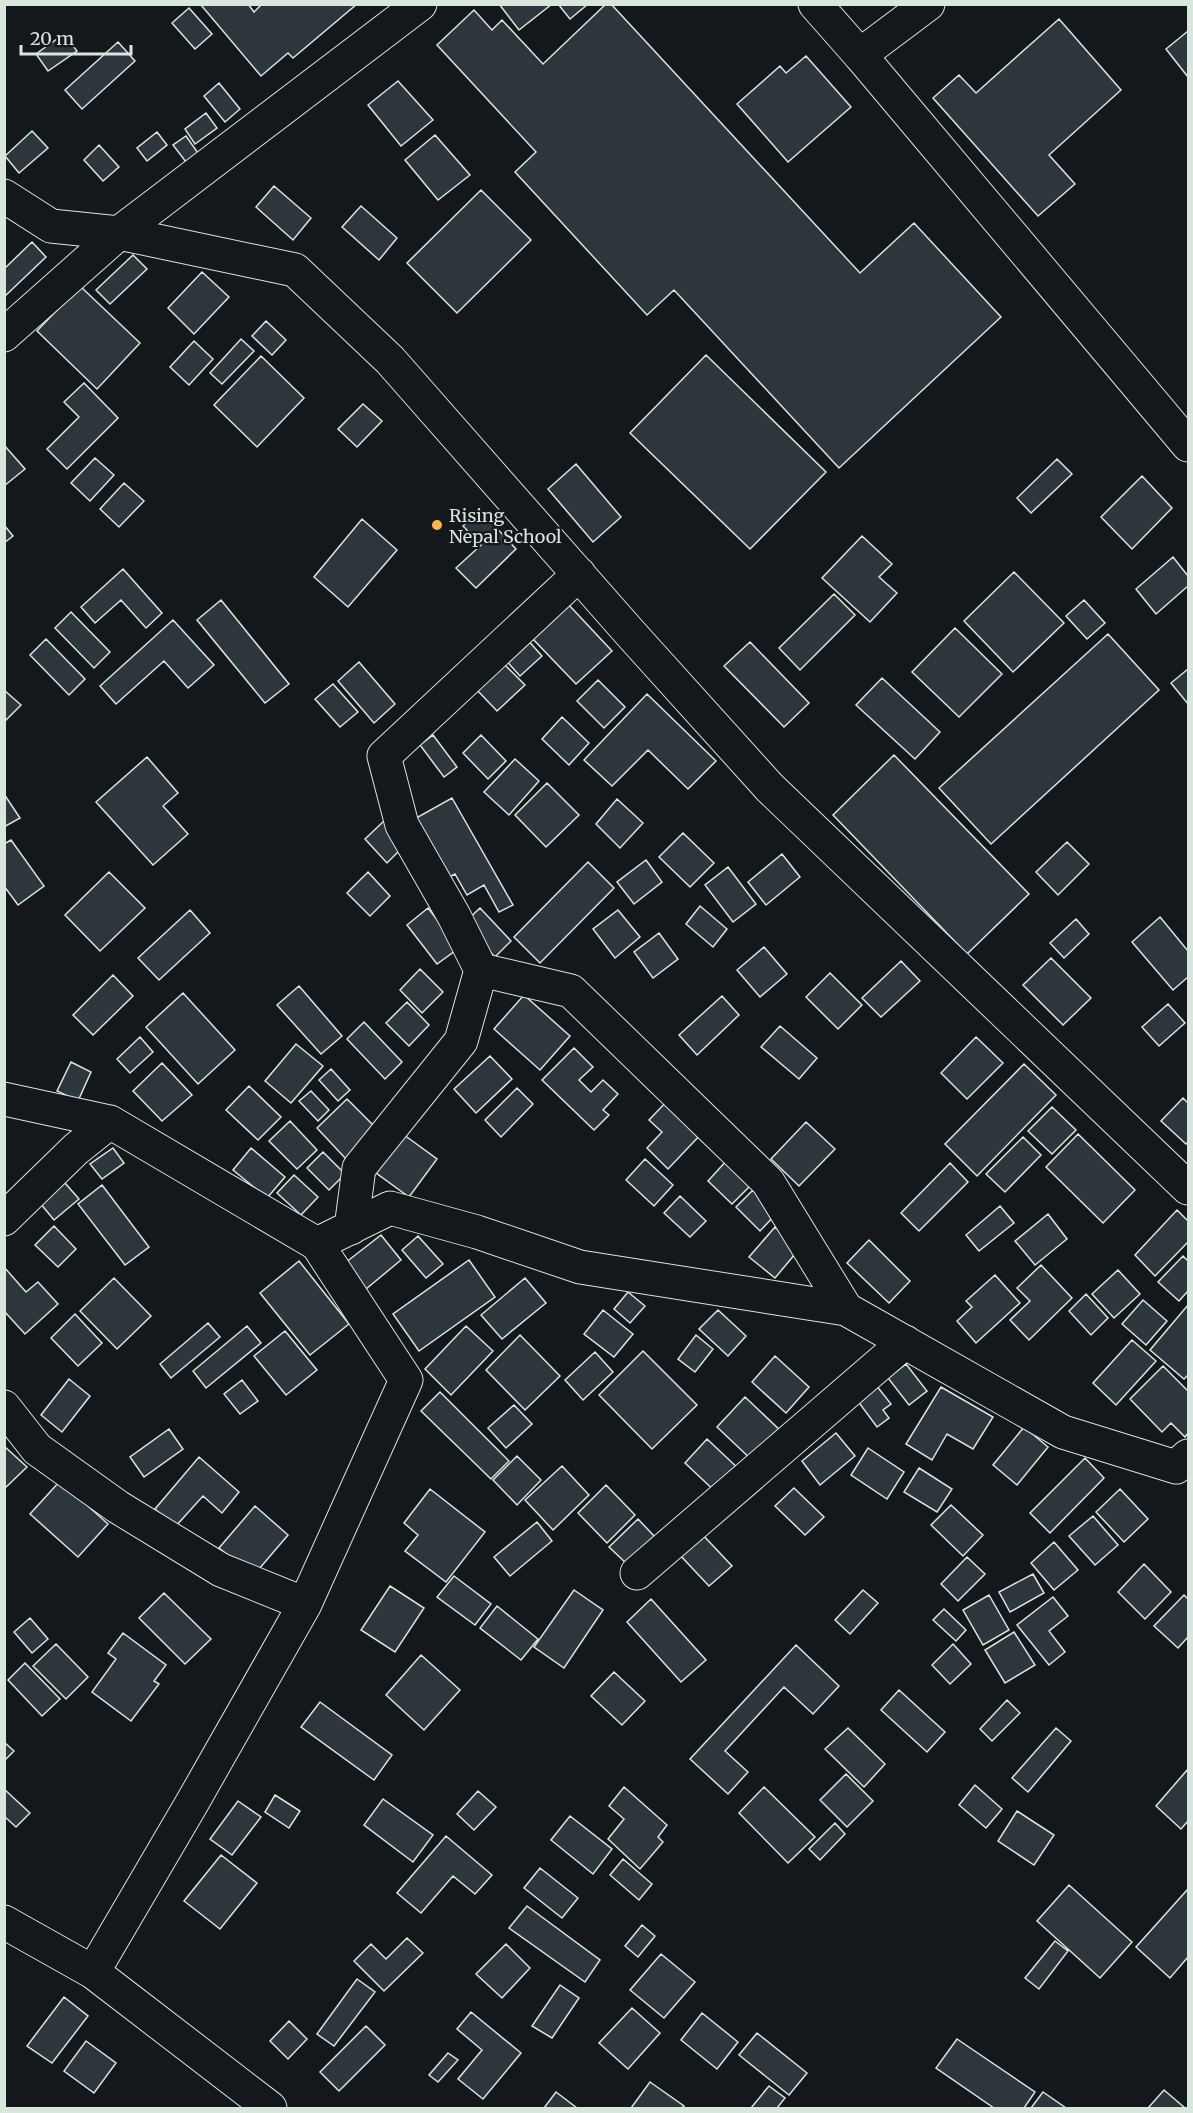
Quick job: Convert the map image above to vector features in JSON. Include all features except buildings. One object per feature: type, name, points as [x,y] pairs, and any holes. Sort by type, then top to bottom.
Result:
[{"type":"street","points":[[4,335],[119,233],[420,4]]},
{"type":"street","points":[[815,4],[1188,445]]},
{"type":"street","points":[[860,55],[928,4]]},
{"type":"street","points":[[4,196],[51,226],[119,233],[295,270],[390,360],[771,788],[1188,1188]]},
{"type":"street","points":[[351,1227],[359,1168],[461,1041],[481,970],[454,916],[402,825],[384,756],[579,574]]},
{"type":"street","points":[[481,970],[571,991],[768,1182],[846,1309]]},
{"type":"street","points":[[4,1099],[110,1122],[317,1244],[406,1380],[305,1604],[93,1972]]},
{"type":"street","points":[[4,1219],[76,1149],[110,1122]]},
{"type":"street","points":[[317,1244],[390,1208],[477,1232],[580,1267],[846,1309],[1063,1432],[1184,1467]]},
{"type":"street","points":[[637,1573],[905,1342]]},
{"type":"street","points":[[4,1407],[37,1449],[118,1507],[221,1570],[305,1604]]},
{"type":"street","points":[[4,1922],[93,1972],[270,2109]]},
{"type":"place","name":"Rising Nepal School","points":[[437,525]]}]
